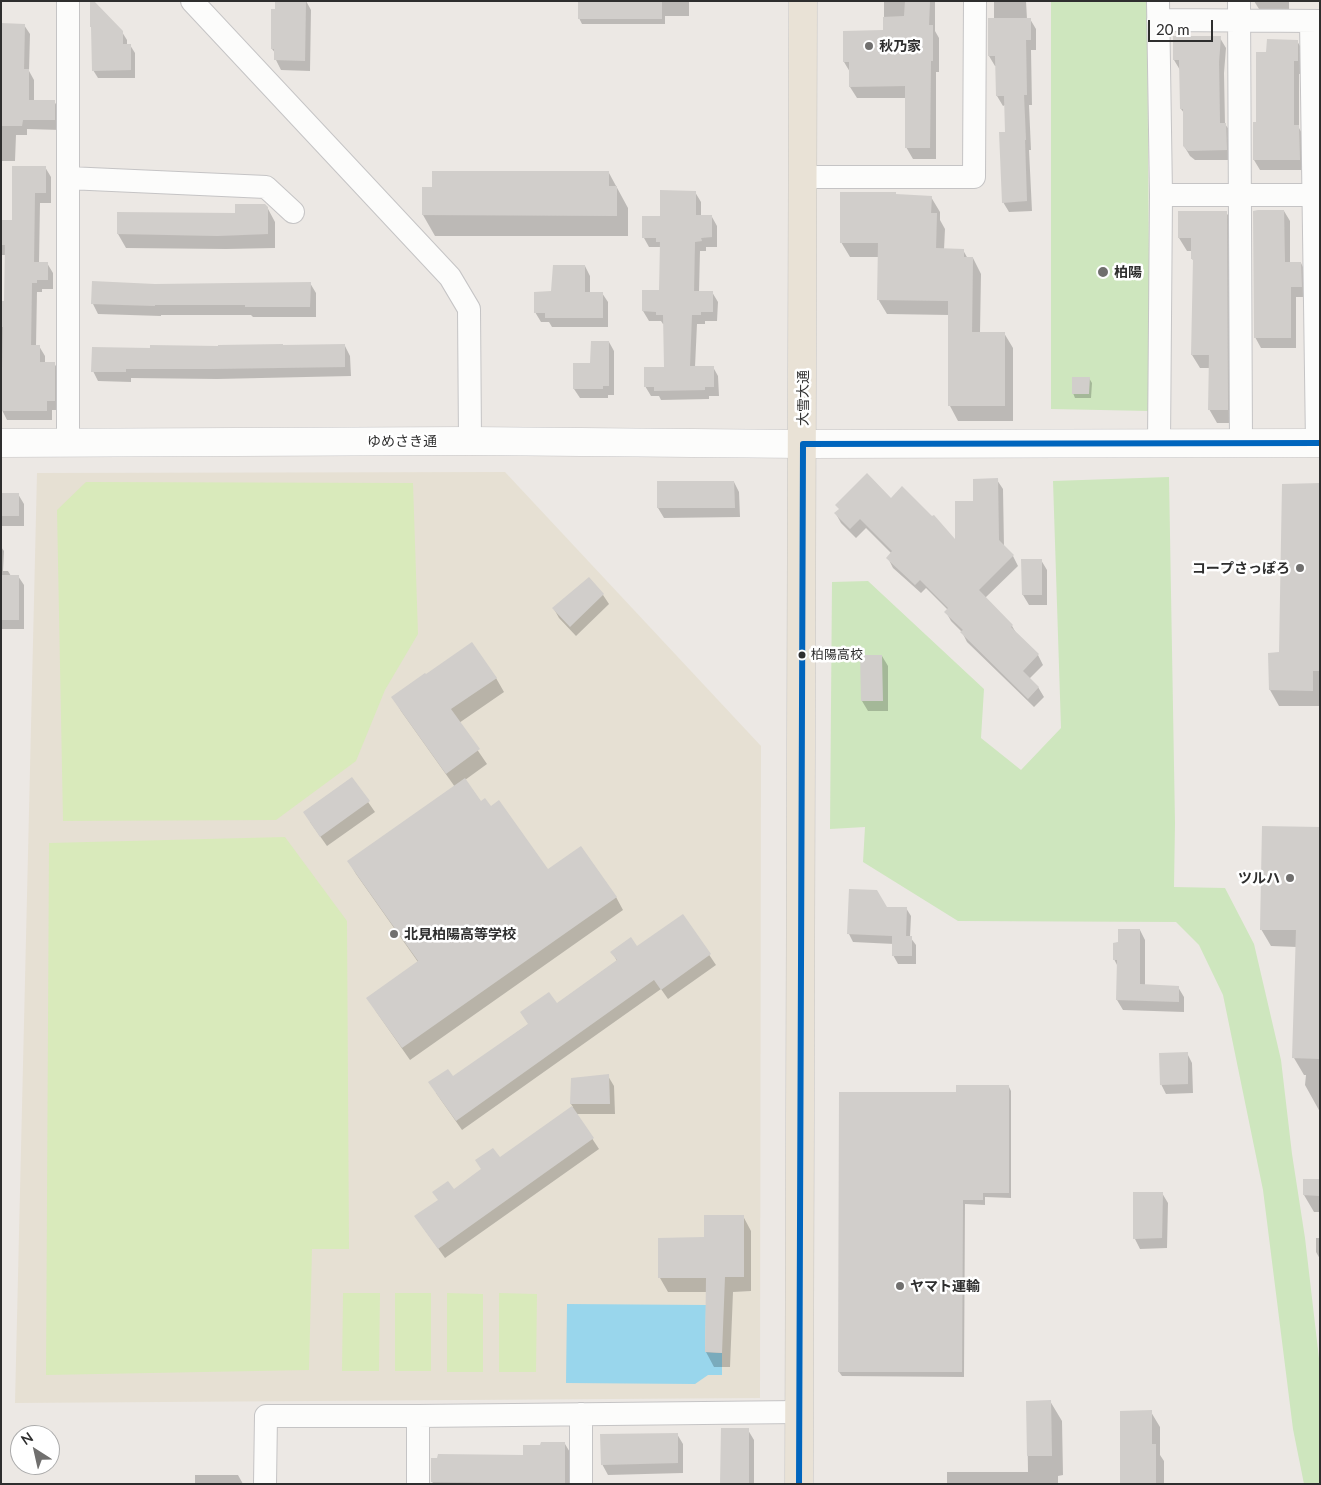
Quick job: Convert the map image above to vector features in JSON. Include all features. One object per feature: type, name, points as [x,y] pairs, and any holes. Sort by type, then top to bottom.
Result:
[{"type":"highway","name":"大雪大通","points":[[799,1484],[803,1]]},
{"type":"street","points":[[68,1],[68,442]]},
{"type":"street","points":[[192,1],[450,277],[469,310],[470,441]]},
{"type":"street","points":[[803,177],[974,177],[975,1]]},
{"type":"street","points":[[1158,443],[1161,195],[1158,11],[1240,11],[1315,21],[1318,443]]},
{"type":"street","points":[[1240,11],[1241,443]]},
{"type":"street","points":[[68,178],[266,187],[293,212]]},
{"type":"street","points":[[1161,195],[1316,195]]},
{"type":"street","name":"ゆめさき通","points":[[1,443],[470,441],[803,444],[1318,443]]},
{"type":"street","points":[[265,1484],[266,1416],[799,1412]]},
{"type":"street","points":[[581,1414],[582,1484]]},
{"type":"street","points":[[418,1416],[418,1484]]},
{"type":"shaded area","name":"北見柏陽高等学校","points":[[505,472],[761,746],[760,1398],[15,1403],[37,473]]},
{"type":"green space","points":[[1051,1],[1147,1],[1150,411],[1051,409]]},
{"type":"green space","points":[[1169,477],[1175,823],[1174,887],[1225,888],[1254,944],[1281,1060],[1292,1154],[1305,1238],[1320,1367],[1320,1484],[1304,1484],[1293,1429],[1263,1190],[1223,995],[1199,945],[1176,922],[958,921],[863,862],[865,827],[830,829],[832,582],[868,581],[984,689],[981,738],[1021,770],[1061,728],[1053,481]]},
{"type":"green space","points":[[86,482],[413,483],[418,634],[385,690],[356,761],[276,820],[63,821],[57,510]]},
{"type":"green space","points":[[285,837],[347,921],[349,1249],[312,1249],[309,1370],[46,1375],[49,843]]},
{"type":"green space","points":[[343,1293],[380,1293],[379,1371],[342,1371]]},
{"type":"green space","points":[[395,1293],[431,1293],[431,1371],[395,1371]]},
{"type":"green space","points":[[447,1293],[483,1294],[483,1372],[447,1372]]},
{"type":"green space","points":[[499,1293],[537,1294],[536,1372],[499,1372]]},
{"type":"water","points":[[567,1304],[706,1305],[705,1352],[722,1353],[722,1375],[708,1375],[695,1384],[566,1383]]},
{"type":"building","points":[[90,1],[94,1],[123,31],[123,44],[131,44],[131,70],[92,71]]},
{"type":"building","points":[[275,1],[306,1],[305,61],[274,60],[274,49],[271,49],[271,9],[275,9]]},
{"type":"building","points":[[578,1],[662,1],[662,19],[578,19]]},
{"type":"building","points":[[905,1],[930,1],[929,25],[933,25],[933,61],[931,61],[930,148],[905,148],[905,86],[849,87],[849,62],[843,62],[843,31],[883,30],[883,17],[904,16]]},
{"type":"building","points":[[988,18],[1031,18],[1031,40],[1026,40],[1027,95],[1024,95],[1027,201],[1002,203],[999,132],[1005,132],[1004,96],[996,96],[995,56],[988,56]]},
{"type":"building","points":[[1,23],[25,24],[24,69],[29,69],[29,100],[55,100],[55,120],[23,120],[22,126],[1,126]]},
{"type":"building","points":[[1173,36],[1221,36],[1219,62],[1220,123],[1226,123],[1227,150],[1188,151],[1183,146],[1183,109],[1180,109],[1179,60],[1173,60]]},
{"type":"building","points":[[1267,39],[1298,40],[1298,61],[1294,61],[1294,125],[1299,125],[1300,160],[1253,160],[1253,122],[1256,122],[1256,52],[1266,52]]},
{"type":"building","points":[[12,166],[46,166],[46,193],[35,193],[34,262],[48,262],[48,280],[37,280],[37,283],[32,283],[31,345],[40,345],[40,362],[55,362],[55,401],[47,401],[47,411],[1,411],[3,327],[1,327],[1,301],[4,301],[5,245],[1,245],[1,220],[12,220]]},
{"type":"building","points":[[432,171],[609,171],[609,186],[617,186],[617,216],[422,215],[422,187],[432,187]]},
{"type":"building","points":[[660,190],[696,191],[696,215],[712,215],[712,237],[701,238],[702,241],[695,242],[694,291],[713,291],[713,312],[701,312],[701,315],[692,315],[690,366],[714,366],[714,387],[705,387],[705,390],[654,391],[654,387],[644,387],[644,367],[664,367],[663,315],[656,315],[656,312],[642,311],[642,290],[659,290],[660,242],[656,242],[656,238],[642,238],[642,216],[660,216]]},
{"type":"building","points":[[840,192],[896,192],[896,194],[932,196],[931,213],[937,213],[936,248],[964,249],[964,257],[973,257],[972,332],[1005,332],[1005,406],[948,406],[948,301],[877,300],[878,243],[840,243]]},
{"type":"building","points":[[235,204],[265,204],[268,207],[268,234],[218,236],[117,234],[117,212],[235,213]]},
{"type":"building","points":[[1284,210],[1285,262],[1301,262],[1302,287],[1291,287],[1291,338],[1254,338],[1253,211]]},
{"type":"building","points":[[1178,211],[1227,211],[1228,410],[1208,410],[1209,355],[1191,355],[1193,259],[1191,259],[1191,238],[1178,238]]},
{"type":"building","points":[[553,265],[585,265],[585,292],[603,292],[603,318],[545,318],[545,313],[534,313],[534,292],[551,291]]},
{"type":"building","points":[[92,281],[155,284],[311,282],[310,307],[91,304]]},
{"type":"building","points":[[591,341],[609,341],[609,386],[603,386],[603,389],[573,389],[573,363],[590,363]]},
{"type":"building","points":[[345,344],[345,367],[126,369],[126,372],[91,372],[92,347],[150,348],[150,345],[218,346]]},
{"type":"building","points":[[1072,377],[1090,377],[1089,394],[1072,394]]},
{"type":"building","points":[[867,473],[891,498],[902,486],[932,516],[934,515],[955,539],[955,501],[973,501],[973,479],[998,478],[999,540],[1014,555],[979,590],[1013,625],[1011,627],[1039,654],[1023,671],[1039,687],[1028,699],[960,632],[963,630],[944,612],[948,608],[920,580],[915,585],[886,558],[892,551],[860,519],[850,529],[834,513],[839,509],[835,505]]},
{"type":"building","points":[[657,481],[734,481],[735,508],[657,508]]},
{"type":"building","name":"コープさっぽろ","points":[[1320,483],[1320,671],[1313,671],[1313,691],[1269,690],[1268,653],[1279,652],[1282,484]]},
{"type":"building","points":[[1,493],[19,493],[19,516],[1,516]]},
{"type":"building","points":[[1021,559],[1042,559],[1042,595],[1022,595]]},
{"type":"building","points":[[1,575],[19,575],[19,620],[1,620]]},
{"type":"building","points":[[589,577],[604,594],[570,627],[552,608]]},
{"type":"building","points":[[472,642],[497,678],[451,709],[480,749],[446,774],[391,697]]},
{"type":"building","points":[[860,655],[882,655],[883,701],[861,701]]},
{"type":"building","points":[[352,777],[370,801],[320,837],[303,812]]},
{"type":"building","points":[[465,778],[481,801],[485,798],[491,806],[499,800],[548,869],[581,846],[617,897],[402,1048],[366,998],[418,961],[347,861]]},
{"type":"building","name":"ツルハ","points":[[1262,826],[1320,827],[1320,1059],[1292,1058],[1296,930],[1260,930]]},
{"type":"building","points":[[849,889],[877,890],[887,907],[907,907],[906,936],[912,936],[912,956],[892,956],[892,936],[847,934]]},
{"type":"building","points":[[683,914],[711,954],[661,990],[654,980],[456,1121],[428,1082],[448,1069],[453,1076],[528,1024],[520,1012],[549,992],[557,1003],[617,960],[610,952],[631,937],[637,946]]},
{"type":"building","points":[[1118,929],[1140,929],[1140,984],[1179,986],[1179,1002],[1116,1000],[1117,960],[1113,960],[1113,943],[1118,942]]},
{"type":"building","points":[[1188,1052],[1188,1084],[1160,1085],[1159,1053]]},
{"type":"building","points":[[609,1074],[610,1104],[570,1104],[571,1078]]},
{"type":"building","name":"ヤマト運輸","points":[[956,1085],[1009,1085],[1009,1193],[983,1193],[983,1200],[963,1200],[962,1372],[838,1372],[839,1092],[956,1092]]},
{"type":"building","points":[[572,1106],[594,1138],[438,1249],[414,1216],[438,1200],[432,1192],[448,1181],[454,1189],[481,1169],[475,1160],[493,1148],[500,1157]]},
{"type":"building","points":[[1303,1179],[1320,1179],[1320,1196],[1303,1195]]},
{"type":"building","points":[[1133,1192],[1163,1192],[1162,1238],[1133,1239]]},
{"type":"building","points":[[704,1215],[744,1215],[744,1277],[725,1277],[722,1353],[705,1352],[706,1278],[658,1278],[658,1238],[704,1237]]},
{"type":"building","points":[[1051,1400],[1052,1456],[1027,1456],[1026,1401]]},
{"type":"building","points":[[1152,1410],[1152,1444],[1156,1444],[1156,1484],[1120,1484],[1120,1411]]},
{"type":"building","points":[[721,1428],[749,1428],[749,1484],[720,1484]]},
{"type":"building","points":[[678,1433],[678,1463],[601,1465],[600,1434]]},
{"type":"building","points":[[541,1442],[565,1442],[565,1484],[431,1482],[431,1458],[437,1458],[438,1454],[523,1455],[523,1445],[540,1445]]},
{"type":"transit line","points":[[799,1484],[803,444],[1320,443]]},
{"type":"place","name":"秋乃家","points":[[869,46]]},
{"type":"place","name":"柏陽","points":[[1103,272]]},
{"type":"place","name":"コープさっぽろ","points":[[1300,568]]},
{"type":"place","name":"柏陽高校","points":[[802,655]]},
{"type":"place","name":"ツルハ","points":[[1290,878]]},
{"type":"place","name":"北見柏陽高等学校","points":[[394,934]]},
{"type":"place","name":"ヤマト運輸","points":[[900,1286]]}]
